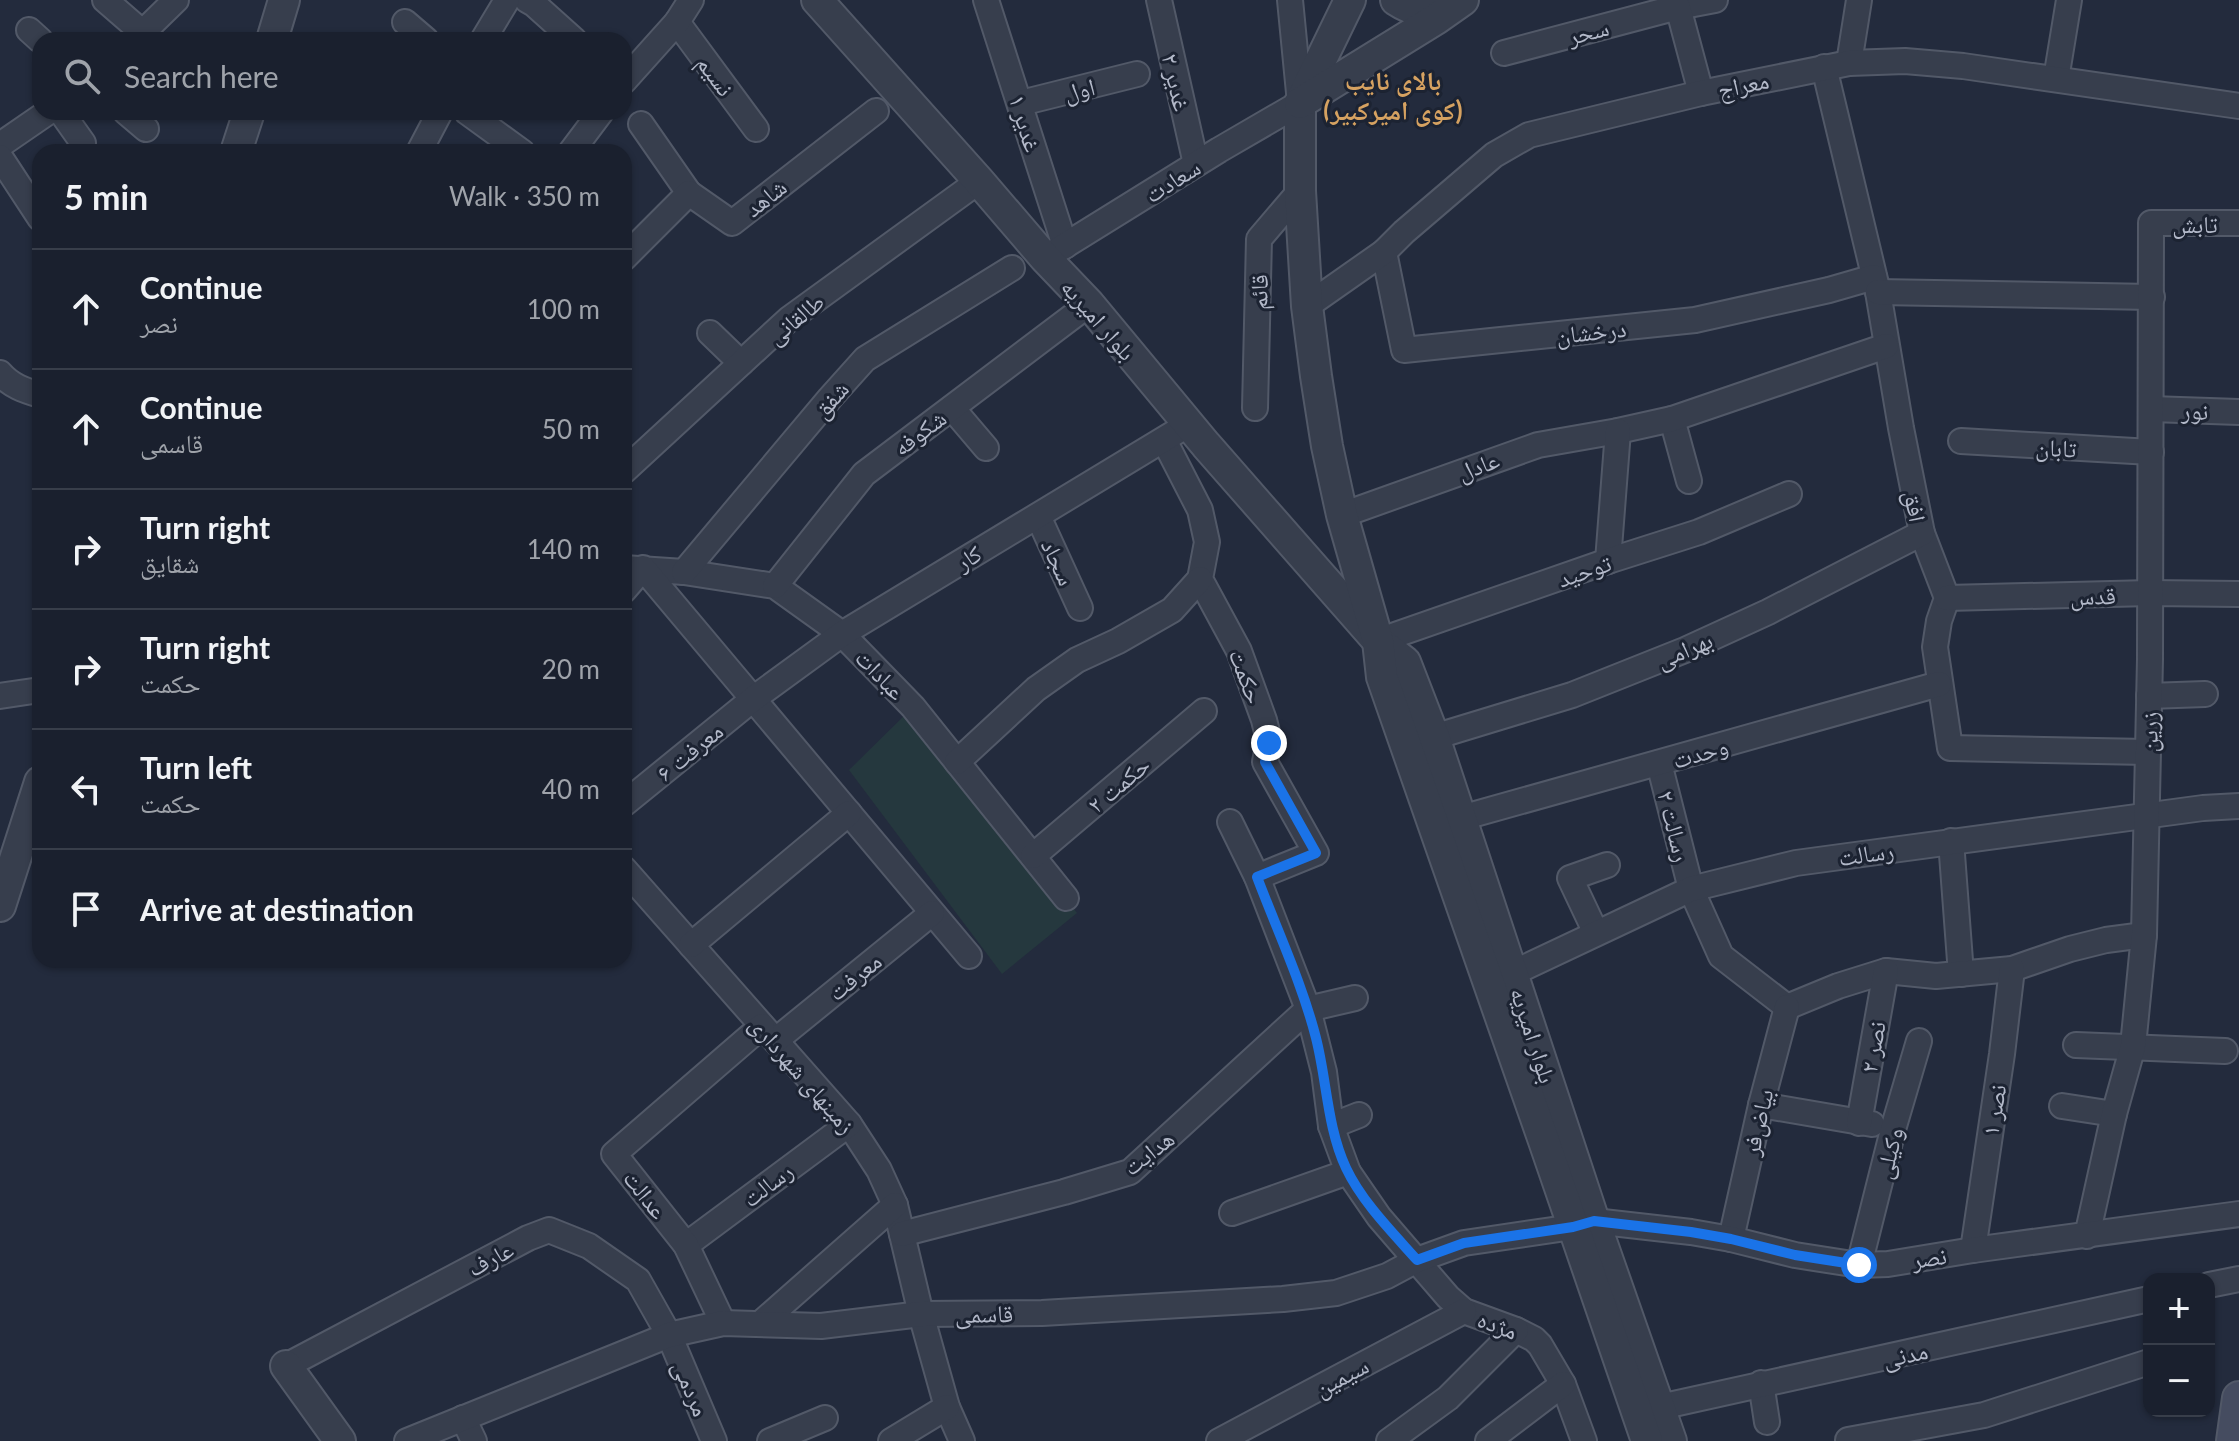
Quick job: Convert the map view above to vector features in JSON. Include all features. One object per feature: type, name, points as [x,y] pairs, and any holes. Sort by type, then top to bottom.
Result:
[{"type":"main road","points":[[2229,1440],[2239,1398]]},
{"type":"street","points":[[105,0],[134,32]]},
{"type":"street","points":[[144,32],[176,0]]},
{"type":"street","points":[[274,32],[284,0]]},
{"type":"street","points":[[488,32],[507,0]]},
{"type":"street","points":[[527,0],[565,32]]},
{"type":"street","points":[[632,72],[677,22],[691,0]]},
{"type":"street","name":"بلوار امیریه","points":[[817,0],[979,181],[1055,252],[1176,432],[1378,641],[1405,662],[1434,737],[1513,973],[1647,1441]]},
{"type":"street","name":"غدیر ۱","points":[[986,0],[1021,103],[1055,252]]},
{"type":"street","name":"غدیر ۲","points":[[1159,0],[1196,164]]},
{"type":"street","points":[[1290,0],[1300,103],[1300,191],[1307,306],[1320,404],[1342,515],[1378,641]]},
{"type":"street","points":[[1300,103],[1350,0]]},
{"type":"street","points":[[1396,0],[1410,10],[1427,12],[1462,1]]},
{"type":"street","name":"سحر","points":[[1504,53],[1715,0]]},
{"type":"street","points":[[1849,63],[1859,0]]},
{"type":"street","points":[[2056,79],[2069,0]]},
{"type":"street","points":[[1300,103],[1462,1]]},
{"type":"street","points":[[1678,7],[1701,93]]},
{"type":"street","points":[[405,22],[417,32]]},
{"type":"street","name":"نسیم","points":[[677,22],[756,129]]},
{"type":"street","name":"معراج","points":[[1307,306],[1384,252],[1494,155],[1529,135],[1701,93],[1849,63],[1905,61],[1963,66],[2239,106]]},
{"type":"street","name":"افق","points":[[1824,67],[1876,284],[1922,533],[1947,598]]},
{"type":"street","name":"اول","points":[[1021,103],[1137,74]]},
{"type":"street","name":"سعادت","points":[[1055,252],[1300,103]]},
{"type":"street","name":"شاهد","points":[[689,193],[732,223],[876,111]]},
{"type":"street","points":[[0,145],[36,120]]},
{"type":"street","points":[[67,120],[83,143]]},
{"type":"street","points":[[135,120],[146,129]]},
{"type":"street","points":[[239,144],[246,120]]},
{"type":"street","points":[[423,144],[436,120]]},
{"type":"street","points":[[478,120],[511,144]]},
{"type":"street","points":[[577,144],[595,120]]},
{"type":"street","points":[[632,250],[689,193],[641,124]]},
{"type":"street","points":[[0,157],[32,206]]},
{"type":"street","name":"طالقانی","points":[[632,464],[789,319],[979,181]]},
{"type":"street","name":"قائم","points":[[1255,408],[1259,239],[1300,191]]},
{"type":"street","name":"تابش","points":[[2151,223],[2239,223]]},
{"type":"street","name":"زرین","points":[[2087,1236],[2114,1114],[2133,1046],[2144,935],[2149,696],[2151,223]]},
{"type":"street","name":"درخشان","points":[[1384,252],[1404,350],[1695,320],[1829,290],[1876,284],[2152,297]]},
{"type":"street","name":"شفق","points":[[684,572],[865,359],[1012,268]]},
{"type":"street","name":"شکوفه","points":[[775,586],[864,474],[1089,304]]},
{"type":"street","points":[[710,333],[741,363]]},
{"type":"street","name":"عادل","points":[[1342,515],[1538,445],[1672,419],[1886,346]]},
{"type":"street","points":[[0,373],[19,388],[32,392]]},
{"type":"street","points":[[952,408],[986,448]]},
{"type":"street","name":"نور","points":[[2151,409],[2239,412]]},
{"type":"street","points":[[1672,419],[1689,481]]},
{"type":"street","points":[[1608,561],[1618,431]]},
{"type":"street","points":[[957,762],[1036,689],[1077,660],[1172,610],[1200,579],[1207,542],[1176,432]]},
{"type":"street","name":"کار","points":[[753,699],[842,634],[1176,432]]},
{"type":"street","name":"تابان","points":[[1961,441],[2151,452]]},
{"type":"street","name":"توحید","points":[[1378,641],[1699,532],[1789,494]]},
{"type":"street","name":"سجاد","points":[[1038,516],[1080,608]]},
{"type":"street","name":"بهرامی","points":[[1434,737],[1572,695],[1685,650],[1768,612],[1922,533]]},
{"type":"street","points":[[634,568],[753,699],[969,956]]},
{"type":"street","name":"عبادات","points":[[634,568],[775,586],[842,634],[913,707],[1066,898]]},
{"type":"street","name":"حکمت","points":[[1200,579],[1239,651],[1264,720],[1269,740],[1265,762],[1316,853],[1257,877]]},
{"type":"street","name":"قدس","points":[[1947,598],[2239,594]]},
{"type":"street","points":[[1947,598],[1935,647],[1950,748],[2147,752]]},
{"type":"street","name":"بلوار امیریه","points":[[1378,641],[1382,677],[1584,1224],[1660,1407],[1671,1441]]},
{"type":"street","name":"وحدت","points":[[1461,818],[1939,684]]},
{"type":"street","points":[[0,696],[32,691]]},
{"type":"street","points":[[2149,696],[2205,694]]},
{"type":"street","name":"معرفت ۶","points":[[632,797],[753,699]]},
{"type":"street","name":"حکمت ۲","points":[[1033,856],[1204,711]]},
{"type":"street","name":"رسالت ۲","points":[[1659,763],[1691,889],[1721,956],[1787,1007]]},
{"type":"street","name":"رسالت","points":[[1513,973],[1691,889],[1796,863],[2203,808],[2239,806]]},
{"type":"street","points":[[0,906],[32,811]]},
{"type":"street","points":[[691,945],[849,813]]},
{"type":"street","name":"مژده","points":[[1230,822],[1257,877],[1308,1009],[1324,1072],[1331,1126],[1348,1172],[1379,1217],[1432,1280],[1464,1311],[1516,1330],[1540,1345],[1563,1384],[1584,1441]]},
{"type":"street","points":[[1951,841],[1961,974]]},
{"type":"street","points":[[1596,933],[1570,878],[1607,865]]},
{"type":"street","name":"زمینهای شهرداری","points":[[632,878],[849,1124],[879,1170],[895,1205],[947,1407],[962,1441]]},
{"type":"street","name":"معرفت","points":[[769,1033],[932,913]]},
{"type":"street","points":[[1787,1007],[1886,971],[1936,976],[2012,969],[2070,949],[2144,935]]},
{"type":"street","name":"نصر ۱","points":[[1973,1250],[2012,969]]},
{"type":"street","name":"نصر ۲","points":[[1859,1123],[1886,971]]},
{"type":"street","points":[[1308,1009],[1355,998]]},
{"type":"street","name":"بیاض‌فر","points":[[1731,1239],[1787,1007]]},
{"type":"street","name":"هدایت","points":[[902,1234],[1130,1172],[1308,1009]]},
{"type":"street","name":"عدالت","points":[[723,1323],[686,1245],[614,1154],[769,1033]]},
{"type":"street","name":"وکیلی","points":[[1859,1265],[1919,1041]]},
{"type":"street","points":[[2076,1045],[2225,1051]]},
{"type":"street","points":[[1761,1105],[1859,1123],[1894,1126]]},
{"type":"street","points":[[2062,1106],[2114,1114]]},
{"type":"street","points":[[1331,1126],[1359,1115]]},
{"type":"street","name":"رسالت","points":[[686,1245],[849,1124]]},
{"type":"street","points":[[1232,1213],[1348,1172]]},
{"type":"street","points":[[761,1323],[895,1205]]},
{"type":"street","name":"نصر","points":[[1584,1224],[1691,1232],[1795,1255],[1859,1265],[1888,1264],[2239,1214]]},
{"type":"street","name":"قاسمی","points":[[407,1441],[669,1335],[723,1323],[821,1326],[921,1314],[1042,1313],[1336,1293],[1387,1276],[1417,1260],[1464,1243],[1584,1224]]},
{"type":"street","name":"عارف","points":[[286,1366],[528,1238],[549,1230],[589,1246],[638,1280],[669,1335]]},
{"type":"street","points":[[2215,1284],[2239,1279]]},
{"type":"street","name":"مدنی","points":[[1660,1407],[2143,1300]]},
{"type":"street","name":"سیمین","points":[[1219,1441],[1464,1311]]},
{"type":"street","points":[[1389,1441],[1448,1398],[1516,1330]]},
{"type":"street","name":"مردمی","points":[[669,1335],[714,1441]]},
{"type":"street","points":[[1848,1440],[1984,1415],[2143,1364]]},
{"type":"street","points":[[286,1366],[340,1441]]},
{"type":"street","points":[[1761,1383],[1767,1422]]},
{"type":"street","points":[[1488,1441],[1563,1384]]},
{"type":"street","points":[[891,1441],[947,1407]]},
{"type":"street","points":[[463,1418],[474,1441]]},
{"type":"street","points":[[770,1441],[825,1418]]},
{"type":"shaded area","points":[[913,707],[1077,913],[1002,974],[849,770]]},
{"type":"district","name":"بالای نایب (کوی امیرکبیر)","points":[[1393,95]]},
{"type":"route","points":[[1269,743],[1265,762],[1316,853],[1257,877],[1308,1009],[1324,1072],[1331,1126],[1338,1149],[1348,1172],[1379,1217],[1417,1260],[1464,1243],[1573,1227],[1594,1221],[1691,1232],[1795,1255],[1859,1265]]}]
